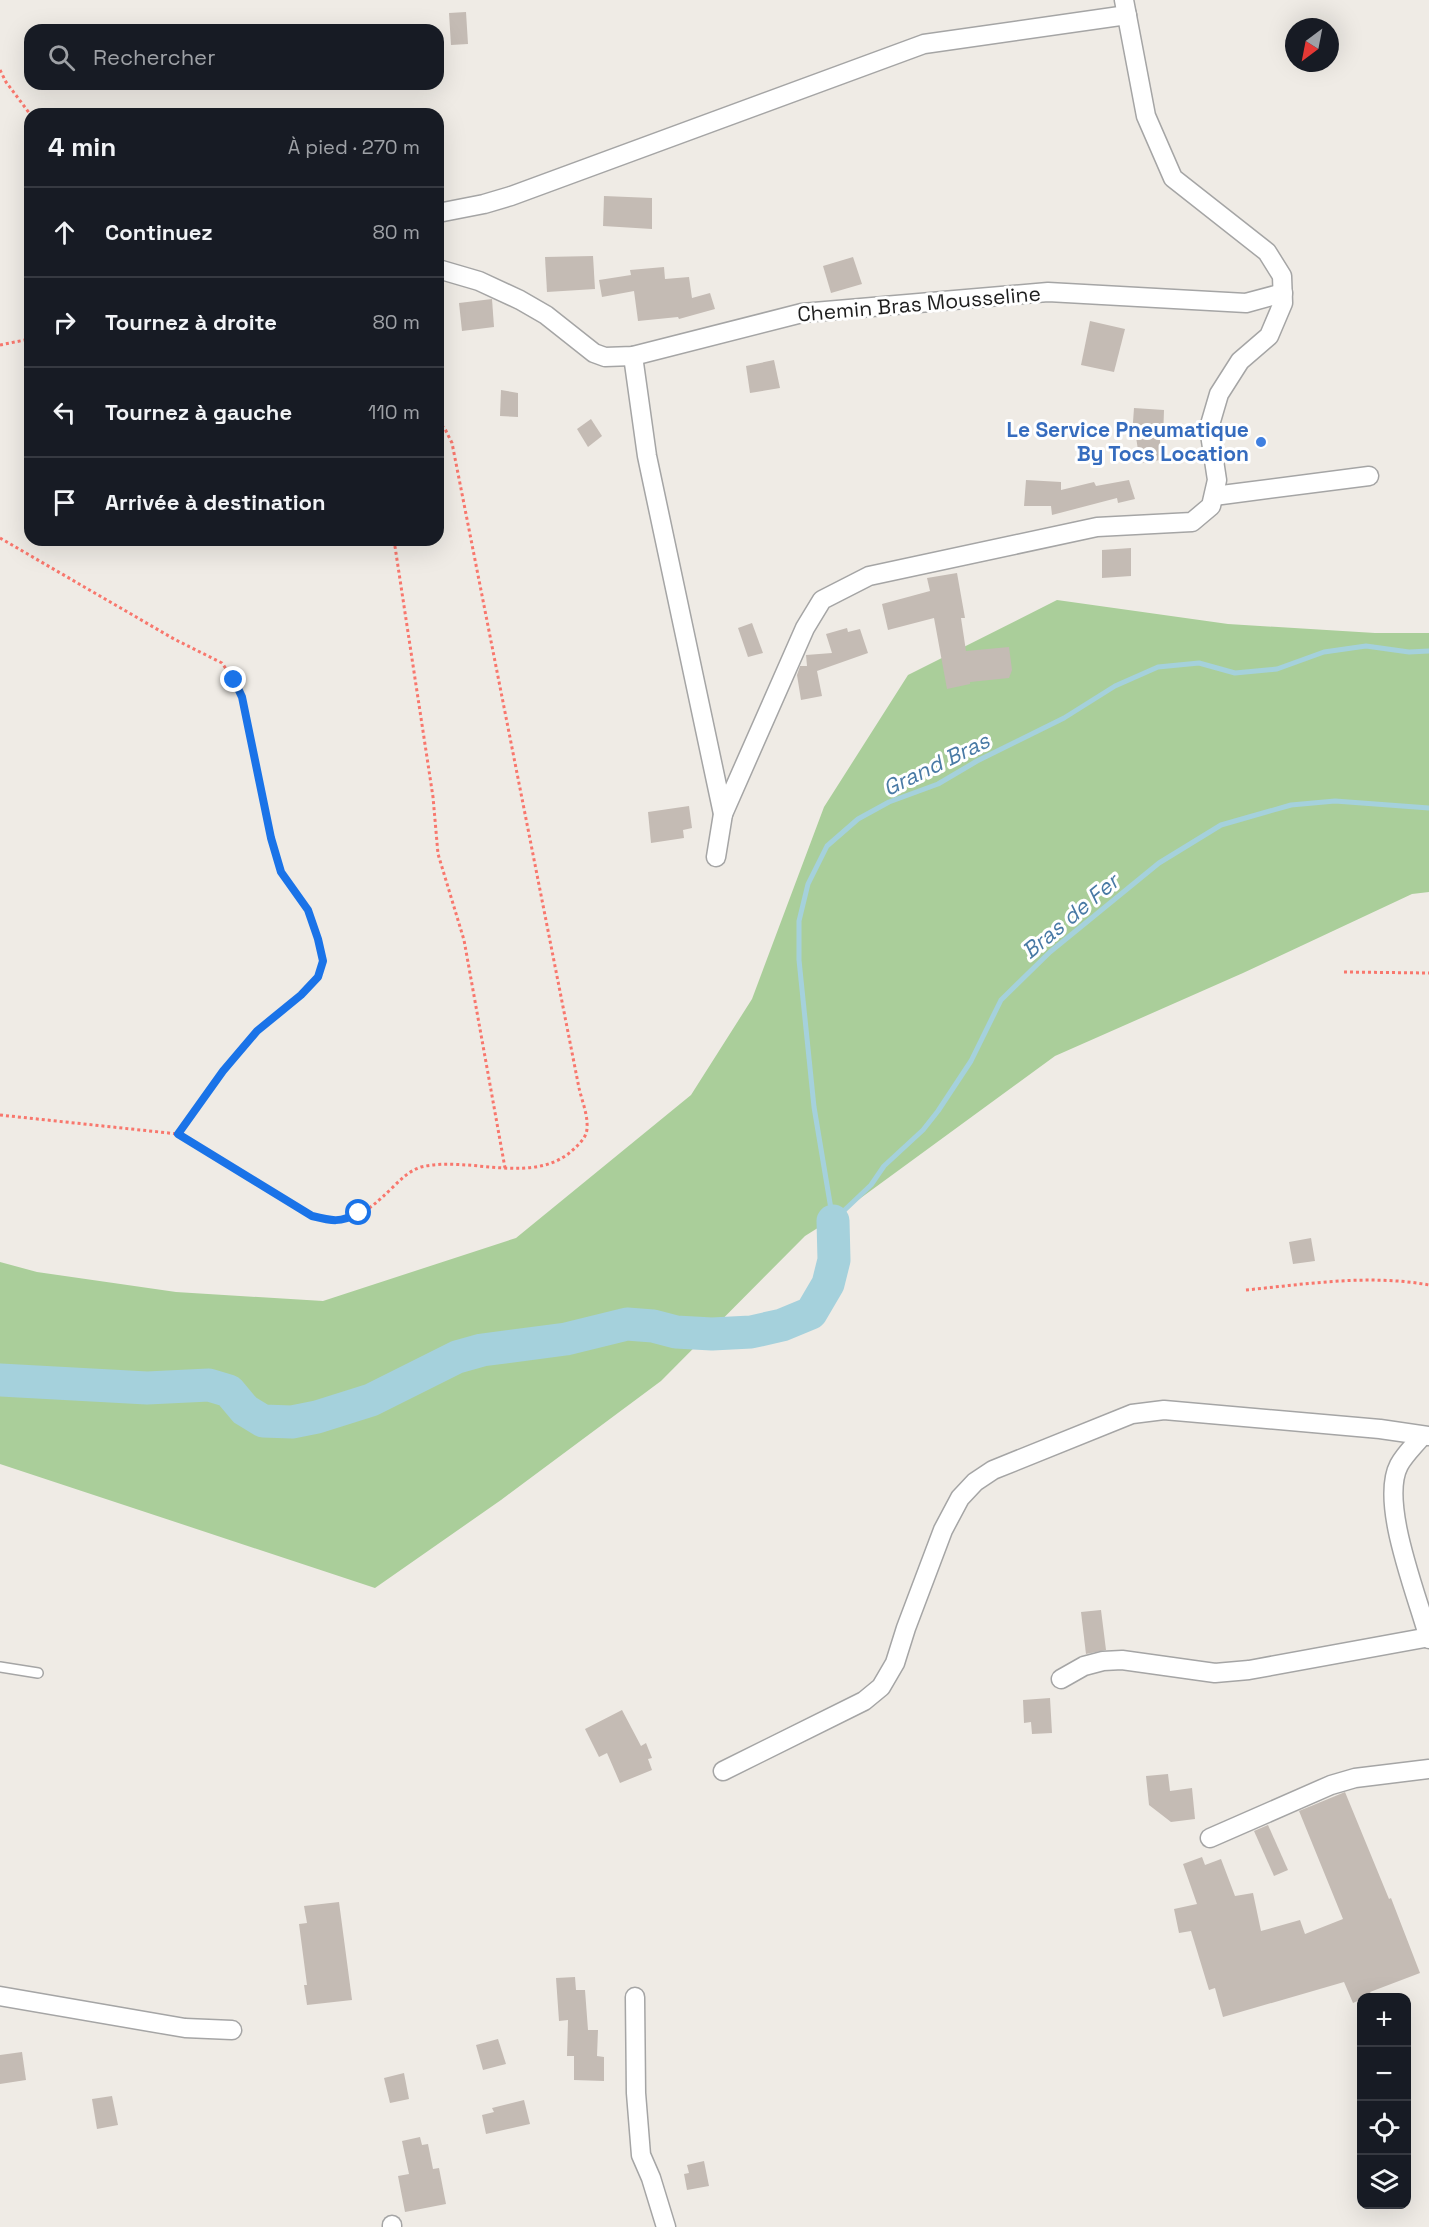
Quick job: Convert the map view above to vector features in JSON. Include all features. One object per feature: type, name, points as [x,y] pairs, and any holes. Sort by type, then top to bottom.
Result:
[{"type":"street","points":[[444,212],[511,196],[924,44],[1126,8],[1146,116],[1173,178],[1267,252],[1282,276],[1283,303],[1269,336],[1240,361],[1219,394],[1209,428],[1217,480],[1211,506],[1192,522],[1097,527],[869,576],[822,600],[805,628],[723,814],[716,857]]},
{"type":"street","name":"Chemin Bras Mousseline","points":[[444,271],[479,281],[520,300],[546,315],[594,353],[604,357],[633,356],[802,313],[1048,292],[1246,303],[1283,293]]},
{"type":"street","points":[[633,356],[647,456],[723,814]]},
{"type":"street","points":[[1214,496],[1369,476]]},
{"type":"street","points":[[723,1771],[864,1701],[881,1687],[896,1663],[906,1628],[943,1530],[960,1498],[975,1482],[993,1470],[1132,1414],[1164,1410],[1380,1429],[1426,1436]]},
{"type":"street","points":[[1061,1679],[1084,1665],[1103,1661],[1122,1660],[1215,1673],[1249,1670],[1429,1638],[1395,1519],[1392,1490],[1399,1465],[1426,1436]]},
{"type":"street","points":[[1209,1838],[1339,1783],[1355,1778],[1429,1769]]},
{"type":"street","points":[[0,1996],[184,2028],[232,2030]]},
{"type":"street","points":[[635,1997],[637,2128],[640,2155],[651,2178],[666,2227]]},
{"type":"lane","points":[[0,1667],[38,1673]]},
{"type":"path","points":[[0,70],[26,108]]},
{"type":"path","points":[[0,345],[24,340]]},
{"type":"path","points":[[0,1114],[178,1134],[312,1216],[333,1221],[346,1220],[376,1203],[406,1174],[422,1167],[447,1165],[538,1167],[572,1151],[588,1131],[452,443],[444,427]]},
{"type":"path","points":[[0,538],[174,639],[222,663],[242,697],[271,838],[281,872],[308,910],[318,939],[323,961],[318,977],[301,995],[257,1031],[223,1071],[178,1134]]},
{"type":"path","points":[[395,546],[433,797],[438,854],[464,940],[505,1168]]},
{"type":"path","points":[[1344,972],[1429,973]]},
{"type":"path","points":[[1246,1290],[1347,1280],[1411,1282],[1429,1285]]},
{"type":"green space","points":[[1057,600],[1228,624],[1375,633],[1429,633],[1429,892],[1412,894],[1243,973],[1055,1056],[832,1219],[805,1236],[661,1381],[501,1500],[375,1588],[0,1464],[0,1262],[37,1272],[176,1292],[323,1301],[516,1238],[691,1095],[752,999],[824,807],[908,675]]},
{"type":"building","points":[[466,12],[468,44],[451,45],[449,13]]},
{"type":"building","points":[[604,196],[652,198],[652,229],[603,226]]},
{"type":"building","points":[[593,256],[595,289],[547,292],[545,257]]},
{"type":"building","points":[[853,257],[862,284],[831,293],[823,266]]},
{"type":"building","points":[[664,267],[665,279],[689,277],[692,298],[710,293],[715,309],[679,319],[678,317],[638,321],[634,291],[602,297],[599,280],[631,275],[630,270]]},
{"type":"building","points":[[492,299],[494,327],[462,331],[459,303]]},
{"type":"building","points":[[1090,321],[1125,329],[1114,372],[1081,365]]},
{"type":"building","points":[[774,360],[780,388],[750,393],[746,366]]},
{"type":"building","points":[[501,390],[518,393],[518,417],[500,416]]},
{"type":"building","points":[[1134,408],[1164,410],[1163,440],[1160,440],[1161,460],[1140,463],[1136,437],[1132,436]]},
{"type":"building","points":[[591,419],[602,436],[588,447],[577,429]]},
{"type":"building","points":[[1026,480],[1061,482],[1061,490],[1094,482],[1096,486],[1129,480],[1135,499],[1118,503],[1117,498],[1052,515],[1051,506],[1024,506]]},
{"type":"building","points":[[1131,548],[1131,576],[1102,578],[1102,550]]},
{"type":"building","points":[[957,573],[965,618],[961,618],[966,651],[1009,647],[1012,670],[1009,678],[970,682],[970,684],[947,689],[934,618],[888,630],[882,604],[930,591],[927,578]]},
{"type":"building","points":[[752,623],[763,653],[748,657],[738,628]]},
{"type":"building","points":[[847,628],[848,632],[860,629],[868,653],[817,671],[822,696],[801,700],[797,675],[800,666],[807,666],[806,655],[832,653],[826,634]]},
{"type":"building","points":[[689,806],[692,828],[683,830],[684,838],[651,843],[648,812]]},
{"type":"building","points":[[1311,1238],[1315,1261],[1293,1264],[1289,1242]]},
{"type":"building","points":[[1101,1610],[1106,1650],[1086,1654],[1081,1612]]},
{"type":"building","points":[[1050,1698],[1052,1733],[1032,1734],[1031,1722],[1024,1723],[1023,1700]]},
{"type":"building","points":[[622,1710],[641,1746],[646,1743],[652,1758],[648,1759],[652,1770],[620,1783],[607,1753],[599,1757],[585,1729]]},
{"type":"building","points":[[1168,1774],[1170,1791],[1192,1788],[1195,1819],[1171,1822],[1149,1805],[1146,1776]]},
{"type":"building","points":[[1345,1792],[1389,1899],[1391,1898],[1420,1973],[1371,1993],[1357,1993],[1357,2001],[1353,2003],[1344,1982],[1223,2017],[1215,1988],[1209,1990],[1191,1931],[1179,1933],[1174,1909],[1197,1904],[1183,1864],[1202,1857],[1205,1865],[1221,1859],[1235,1896],[1253,1893],[1261,1931],[1300,1920],[1305,1934],[1343,1919],[1299,1811]]},
{"type":"building","points":[[1268,1825],[1288,1870],[1274,1876],[1254,1831]]},
{"type":"building","points":[[339,1902],[352,2000],[307,2005],[304,1985],[307,1985],[299,1924],[307,1923],[304,1906]]},
{"type":"building","points":[[575,1977],[576,1990],[585,1990],[588,2030],[598,2030],[597,2056],[604,2057],[604,2081],[574,2080],[574,2056],[567,2056],[568,2020],[559,2021],[556,1978]]},
{"type":"building","points":[[498,2039],[506,2064],[483,2070],[476,2045]]},
{"type":"building","points":[[22,2052],[26,2080],[0,2084],[0,2055]]},
{"type":"building","points":[[404,2073],[409,2099],[390,2103],[384,2078]]},
{"type":"building","points":[[112,2096],[118,2125],[97,2129],[92,2099]]},
{"type":"building","points":[[524,2100],[530,2124],[486,2134],[482,2115],[494,2112],[492,2108]]},
{"type":"building","points":[[420,2137],[422,2145],[428,2144],[433,2169],[439,2168],[446,2204],[405,2212],[398,2176],[409,2174],[402,2141]]},
{"type":"building","points":[[704,2161],[709,2186],[687,2190],[684,2174],[689,2173],[687,2165]]},
{"type":"waterway","name":"Grand Bras","points":[[833,1221],[814,1107],[799,960],[799,921],[808,884],[827,846],[858,819],[889,802],[938,784],[977,761],[1064,718],[1115,686],[1158,667],[1199,663],[1235,673],[1277,669],[1324,652],[1366,646],[1409,652],[1429,651]]},
{"type":"waterway","name":"Bras de Fer","points":[[833,1221],[871,1185],[884,1166],[923,1130],[938,1111],[971,1061],[1001,1000],[1050,952],[1159,863],[1221,825],[1291,805],[1335,801],[1429,808]]},
{"type":"waterway","points":[[0,1380],[147,1388],[209,1385],[229,1391],[245,1410],[263,1421],[292,1422],[317,1417],[371,1400],[457,1357],[482,1350],[566,1339],[627,1324],[653,1326],[676,1332],[712,1334],[751,1332],[782,1325],[811,1313],[828,1284],[834,1260],[833,1221]]},
{"type":"place","name":"Le Service Pneumatique By Tocs Location","points":[[1261,442]]},
{"type":"route","points":[[234,680],[242,697],[271,838],[281,872],[308,910],[323,961],[318,977],[301,995],[257,1031],[223,1071],[178,1134],[312,1216],[333,1221],[346,1220],[359,1213]]}]
